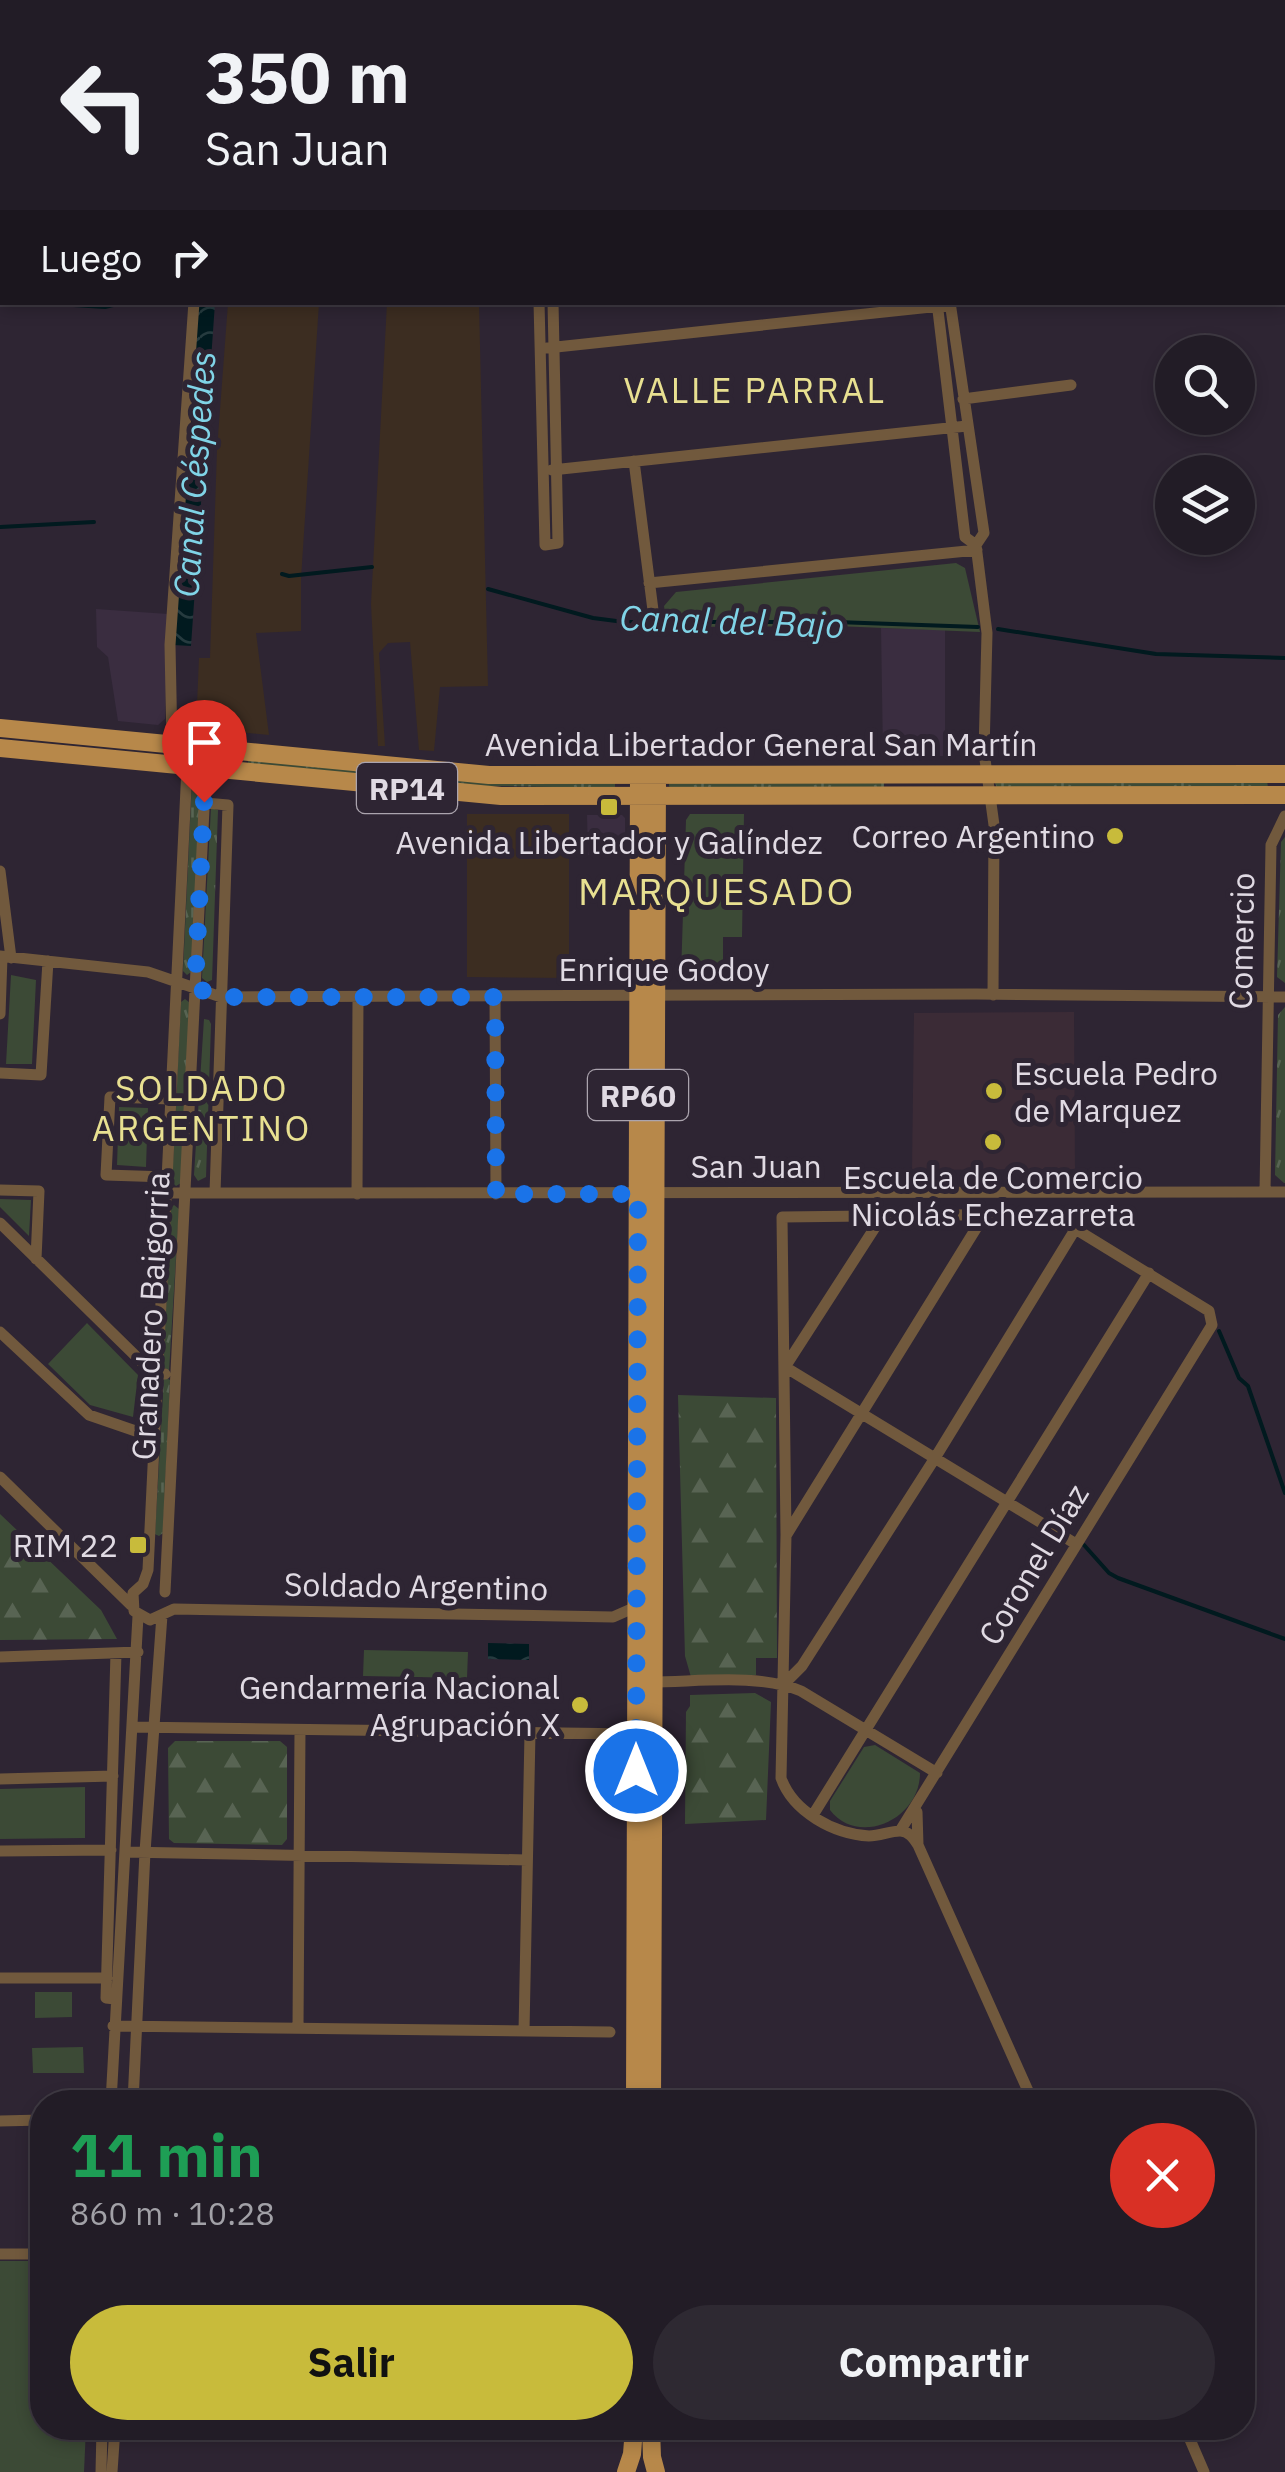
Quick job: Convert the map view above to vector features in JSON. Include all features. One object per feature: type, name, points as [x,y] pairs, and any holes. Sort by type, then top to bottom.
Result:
[{"type":"main road","name":"Avenida Libertador General San Martín","points":[[0,728],[488,775],[1281,774]]},
{"type":"main road","name":"Avenida Libertador General San Martín","points":[[0,748],[464,794],[988,796],[1283,804]]},
{"type":"main road","name":"RP60","points":[[635,2090],[636,1734],[654,1588],[647,1194],[648,775]]},
{"type":"main road","points":[[891,775],[891,796]]},
{"type":"main road","points":[[922,775],[922,796]]},
{"type":"main road","name":"RP60","points":[[647,1194],[636,1608],[645,1683],[652,2090]]},
{"type":"main road","points":[[626,2472],[633,2440]]},
{"type":"main road","points":[[652,2440],[656,2472]]},
{"type":"street","name":"Granadero Baigorria","points":[[134,2090],[145,1852],[166,1592],[204,802],[189,747],[170,645],[194,305]]},
{"type":"street","points":[[540,305],[547,348],[557,470],[558,543],[544,544],[547,348],[553,305]]},
{"type":"street","points":[[547,348],[934,305]]},
{"type":"street","points":[[943,305],[963,399],[960,427]]},
{"type":"street","points":[[943,305],[960,427],[984,534],[977,548],[987,633],[984,738],[994,826],[992,994]]},
{"type":"street","points":[[963,399],[1071,385]]},
{"type":"street","points":[[543,471],[960,427]]},
{"type":"street","points":[[634,461],[654,618]]},
{"type":"street","points":[[649,583],[977,548]]},
{"type":"street","name":"Granadero Baigorria","points":[[135,1610],[134,1593],[143,1584],[148,1570],[177,982],[197,768],[189,747]]},
{"type":"street","name":"Comercio","points":[[1265,1192],[1270,844],[1283,804],[1281,774]]},
{"type":"street","name":"Granadero Baigorria","points":[[204,802],[228,804],[215,1193]]},
{"type":"street","points":[[0,871],[4,957],[0,1014]]},
{"type":"street","name":"Enrique Godoy","points":[[4,957],[148,972],[222,997],[1285,997]]},
{"type":"street","points":[[0,1073],[42,1075],[48,962]]},
{"type":"street","points":[[495,997],[496,1194]]},
{"type":"street","points":[[357,1194],[358,998]]},
{"type":"street","name":"Granadero Baigorria","points":[[168,1177],[106,1175],[110,1096],[171,1099]]},
{"type":"street","points":[[0,1190],[39,1191],[36,1259]]},
{"type":"street","name":"San Juan","points":[[167,1193],[1285,1192]]},
{"type":"street","points":[[786,1535],[984,1214]]},
{"type":"street","points":[[812,1815],[1149,1274],[1051,1214],[782,1218],[786,1535],[781,1778],[791,1798],[812,1815],[834,1828],[881,1836],[900,1831],[912,1837],[1029,2090]]},
{"type":"street","points":[[785,1367],[883,1216]]},
{"type":"street","points":[[0,1224],[153,1373],[175,1374]]},
{"type":"street","points":[[784,1684],[802,1666],[1076,1228]]},
{"type":"street","name":"Coronel Díaz","points":[[900,1831],[1212,1325],[1210,1311],[1149,1274]]},
{"type":"street","points":[[0,1332],[89,1415],[153,1437]]},
{"type":"street","points":[[785,1367],[1076,1544]]},
{"type":"street","points":[[0,1477],[135,1610],[150,1620],[164,1613]]},
{"type":"street","points":[[143,1584],[156,1584],[166,1592]]},
{"type":"street","points":[[636,1608],[654,1588]]},
{"type":"street","name":"Soldado Argentino","points":[[164,1613],[613,1617],[636,1608]]},
{"type":"street","points":[[111,2090],[138,1652],[135,1610]]},
{"type":"street","points":[[0,1657],[138,1652]]},
{"type":"street","points":[[115,1999],[106,1998],[116,1653]]},
{"type":"street","points":[[645,1683],[749,1680],[784,1684],[937,1773]]},
{"type":"street","points":[[133,1728],[636,1734]]},
{"type":"street","points":[[298,2028],[300,1730]]},
{"type":"street","points":[[524,2031],[530,1733]]},
{"type":"street","points":[[0,1779],[113,1776]]},
{"type":"street","points":[[112,1806],[148,1807]]},
{"type":"street","points":[[917,1806],[918,1845]]},
{"type":"street","points":[[0,1852],[111,1850]]},
{"type":"street","points":[[125,1852],[527,1860]]},
{"type":"street","points":[[0,1978],[107,1978]]},
{"type":"street","points":[[113,2026],[610,2032]]},
{"type":"street","points":[[0,2120],[30,2120]]},
{"type":"street","points":[[0,2254],[30,2254]]},
{"type":"street","points":[[101,2472],[102,2440]]},
{"type":"street","points":[[112,2472],[114,2440]]},
{"type":"street","points":[[1190,2440],[1204,2472]]},
{"type":"shaded area","points":[[228,305],[319,305],[301,631],[256,633],[269,735],[196,728],[199,658],[210,658],[217,450]]},
{"type":"shaded area","points":[[387,305],[479,305],[488,686],[440,687],[434,751],[419,750],[410,642],[388,643],[379,653],[385,746],[378,746],[371,604]]},
{"type":"shaded area","points":[[96,609],[168,614],[165,719],[158,725],[118,721],[108,657],[97,647]]},
{"type":"shaded area","points":[[881,628],[945,630],[945,756],[883,756]]},
{"type":"shaded area","points":[[467,814],[569,814],[569,978],[467,977]]},
{"type":"shaded area","points":[[587,815],[625,818],[625,855],[588,855]]},
{"type":"shaded area","name":"Escuela Pedro de Marquez","points":[[1074,1012],[1075,1169],[912,1170],[914,1013]]},
{"type":"green space","points":[[956,563],[965,568],[980,632],[836,626],[667,627],[664,606],[676,592]]},
{"type":"green space","points":[[248,758],[615,781],[615,788],[486,786],[248,764]]},
{"type":"green space","points":[[195,777],[201,781],[191,972],[187,975],[183,971]]},
{"type":"green space","points":[[884,780],[884,788],[669,786],[669,782]]},
{"type":"green space","points":[[1267,780],[1268,788],[997,788],[995,783]]},
{"type":"green space","points":[[211,808],[218,810],[212,980],[207,982],[202,978]]},
{"type":"green space","points":[[690,814],[744,814],[742,937],[723,937],[723,978],[681,975],[686,820]]},
{"type":"green space","points":[[1285,837],[1285,983],[1277,977],[1281,842]]},
{"type":"green space","points":[[11,975],[36,980],[32,1064],[6,1064]]},
{"type":"green space","points":[[185,999],[190,1003],[181,1183],[176,1186],[172,1182],[181,1002]]},
{"type":"green space","points":[[1285,1007],[1284,1183],[1275,1175],[1278,1015]]},
{"type":"green space","points":[[204,1019],[211,1024],[206,1177],[198,1181],[194,1175]]},
{"type":"green space","points":[[119,1107],[148,1108],[146,1167],[117,1165]]},
{"type":"green space","points":[[0,1199],[31,1200],[29,1236],[0,1207]]},
{"type":"green space","points":[[174,1205],[179,1209],[169,1371],[163,1367]]},
{"type":"green space","points":[[87,1323],[138,1375],[133,1417],[90,1405],[48,1364]]},
{"type":"green space","points":[[164,1377],[170,1380],[163,1533],[159,1536],[155,1534]]},
{"type":"green space","points":[[678,1395],[776,1398],[777,1658],[756,1658],[756,1675],[691,1677],[685,1656]]},
{"type":"green space","points":[[0,1514],[101,1610],[117,1639],[0,1640]]},
{"type":"green space","points":[[364,1650],[468,1652],[467,1678],[363,1676]]},
{"type":"green space","points":[[755,1693],[771,1702],[766,1820],[685,1824],[686,1712],[690,1695]]},
{"type":"green space","points":[[175,1741],[280,1741],[287,1747],[287,1839],[282,1845],[174,1843],[169,1839],[168,1748]]},
{"type":"green space","points":[[875,1745],[920,1773],[917,1790],[910,1804],[886,1823],[856,1826],[842,1821],[830,1810],[830,1801],[864,1747]]},
{"type":"green space","points":[[85,1787],[85,1838],[0,1839],[0,1789]]},
{"type":"green space","points":[[35,1992],[72,1992],[72,2017],[35,2018]]},
{"type":"green space","points":[[83,2047],[84,2073],[33,2073],[32,2048]]},
{"type":"green space","points":[[0,2261],[30,2261],[30,2440],[85,2440],[84,2472],[0,2472]]},
{"type":"water","name":"Canal Céspedes","points":[[199,305],[215,305],[191,646],[173,645]]},
{"type":"water","points":[[488,1643],[529,1644],[529,1660],[488,1659]]},
{"type":"waterway","points":[[73,305],[113,305]]},
{"type":"waterway","name":"Canal del Bajo","points":[[0,527],[94,522]]},
{"type":"waterway","name":"Canal del Bajo","points":[[282,574],[372,567]]},
{"type":"waterway","name":"Canal del Bajo","points":[[488,589],[593,618],[624,622],[978,627]]},
{"type":"waterway","name":"Canal del Bajo","points":[[998,629],[1156,654],[1285,658]]},
{"type":"waterway","points":[[1219,1331],[1239,1378],[1248,1386],[1285,1493]]},
{"type":"waterway","points":[[1084,1545],[1118,1578],[1285,1639]]},
{"type":"place","name":"Avenida Libertador y Galíndez","points":[[609,807]]},
{"type":"place","name":"Correo Argentino","points":[[1115,836]]},
{"type":"place","name":"Escuela Pedro de Marquez","points":[[994,1091]]},
{"type":"place","name":"Escuela de Comercio Nicolás Echezarreta","points":[[993,1142]]},
{"type":"place","name":"RIM 22","points":[[138,1545]]},
{"type":"place","name":"Gendarmería Nacional Agrupación X","points":[[580,1705]]},
{"type":"district","name":"VALLE PARRAL","points":[[755,390]]},
{"type":"district","name":"MARQUESADO","points":[[717,890]]},
{"type":"district","name":"SOLDADO ARGENTINO","points":[[202,1108]]},
{"type":"route","points":[[204,802],[195,988],[222,997],[495,997],[496,1194],[638,1194],[636,1771]]}]
